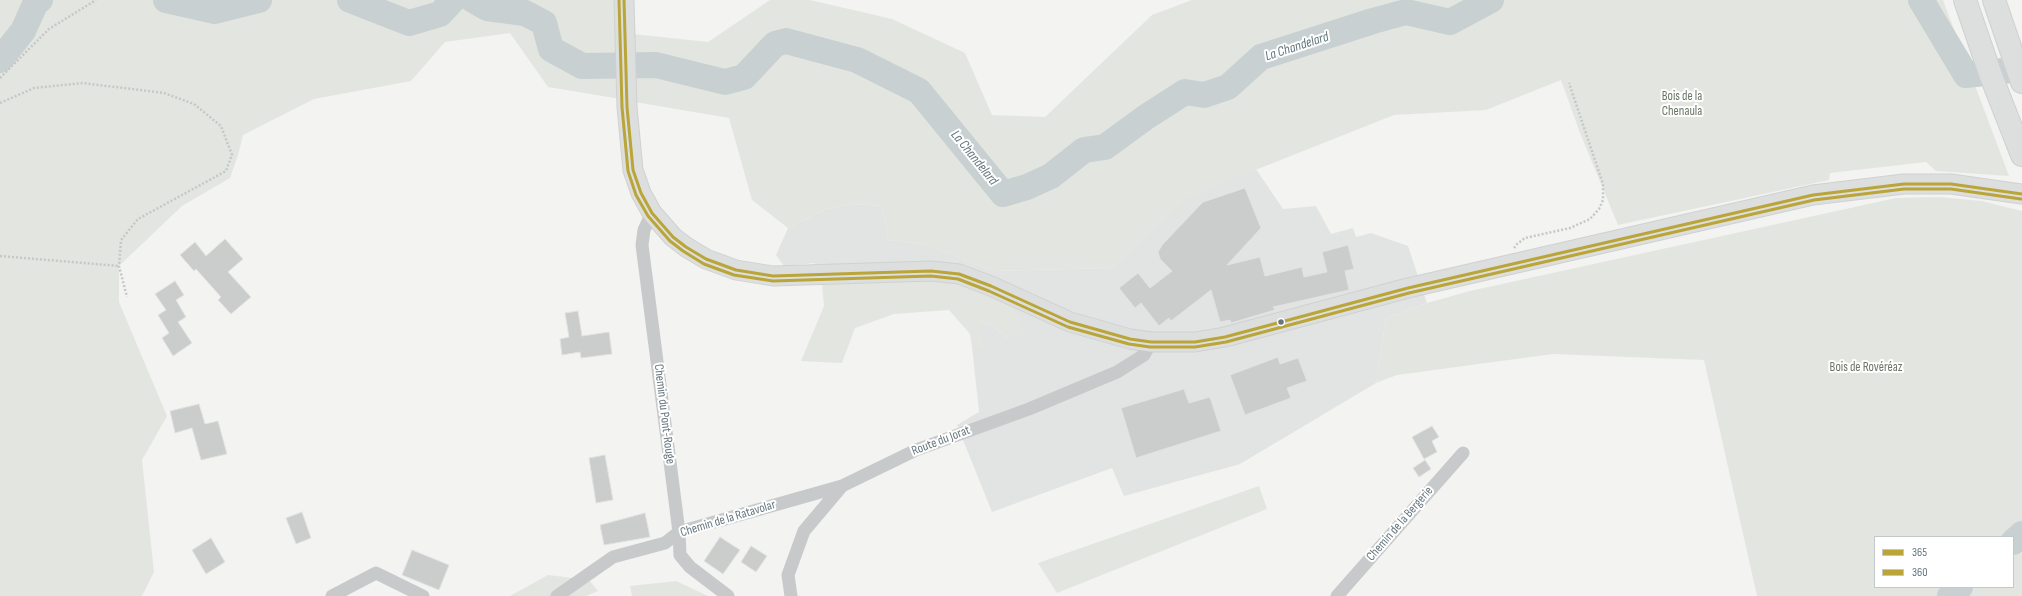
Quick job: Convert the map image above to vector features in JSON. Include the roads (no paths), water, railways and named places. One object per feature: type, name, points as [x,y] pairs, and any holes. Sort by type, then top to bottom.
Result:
[{"type":"highway","points":[[1965,0],[1991,76],[2022,155]]},
{"type":"highway","points":[[1994,0],[2022,82]]},
{"type":"main road","points":[[624,0],[626,91],[629,142],[633,170],[640,193],[652,213],[673,237],[686,247],[706,259],[736,270],[773,276],[931,271],[954,273],[992,286],[1070,322],[1123,337],[1151,342],[1195,342],[1225,337],[1385,294],[1513,263],[1764,205],[1837,192],[1904,184],[1951,184],[2022,194]]},
{"type":"street","name":"Chemin du Pont-Rouge","points":[[652,213],[644,230],[642,245],[679,532],[680,555],[690,567],[728,596]]},
{"type":"street","name":"Route du Jorat","points":[[791,596],[788,575],[804,531],[842,486],[916,450],[1029,409],[1117,372],[1144,355],[1151,342]]},
{"type":"street","name":"Chemin de la Bergerie","points":[[1337,596],[1463,453]]},
{"type":"street","name":"Chemin de la Ratavolar","points":[[557,596],[613,557],[665,543],[679,532],[842,486]]},
{"type":"street","points":[[332,596],[376,573],[424,596]]},
{"type":"waterway","name":"La Chandelard","points":[[0,60],[23,31],[36,2],[40,0]]},
{"type":"waterway","name":"La Chandelard","points":[[166,0],[215,11],[259,0]]},
{"type":"waterway","name":"La Chandelard","points":[[350,0],[409,23],[440,14],[453,0]]},
{"type":"waterway","name":"La Chandelard","points":[[473,0],[487,8],[525,13],[544,23],[551,49],[582,66],[656,65],[725,82],[744,77],[775,44],[786,41],[857,60],[919,91],[1003,194],[1027,187],[1051,176],[1084,150],[1105,147],[1146,117],[1185,92],[1204,95],[1228,87],[1261,57],[1406,12],[1450,22],[1491,0]]},
{"type":"waterway","name":"La Chandelard","points":[[1921,0],[1966,75],[2022,69]]},
{"type":"waterway","points":[[2014,541],[2022,534]]},
{"type":"waterway","points":[[1950,596],[1959,588]]},
{"type":"park label","name":"Bois de la Chenaula","points":[[1682,104]]},
{"type":"park label","name":"Bois de Rovéréaz","points":[[1866,368]]}]
